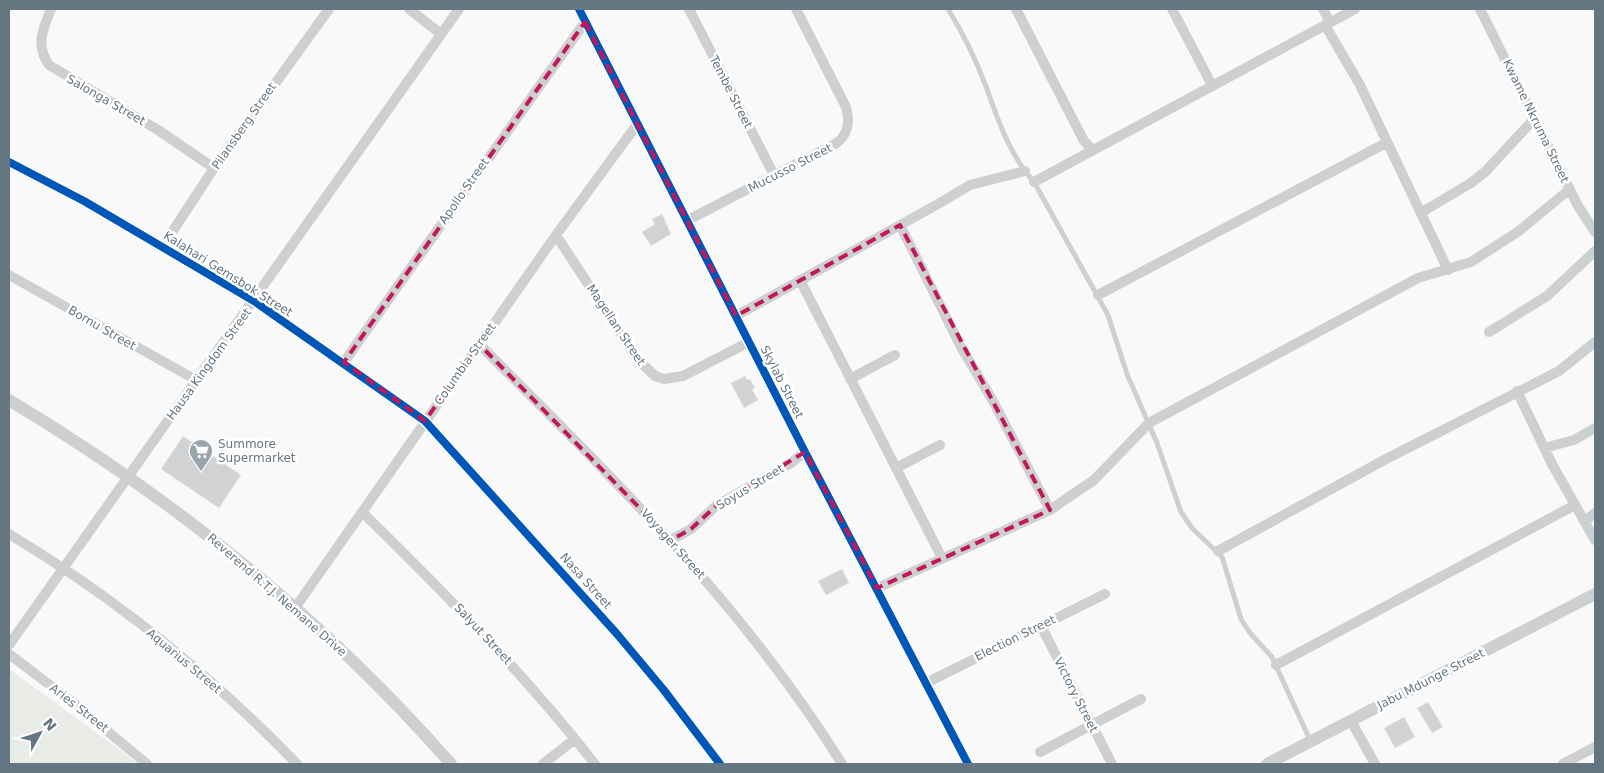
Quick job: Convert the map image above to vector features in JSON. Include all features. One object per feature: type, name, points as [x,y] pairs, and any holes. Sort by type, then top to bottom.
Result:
[{"type":"street","name":"Salonga Street","points":[[51,9],[40,39],[42,54],[49,65],[158,130],[214,168]]},
{"type":"street","name":"Pilansberg Street","points":[[163,246],[214,168],[329,9]]},
{"type":"street","points":[[409,9],[441,34]]},
{"type":"street","name":"Hausa Kingdom Street","points":[[9,645],[459,9]]},
{"type":"street","name":"Skylab Street","points":[[579,9],[805,452],[968,764]]},
{"type":"street","name":"Tembe Street","points":[[688,9],[774,175]]},
{"type":"street","name":"Mucusso Street","points":[[688,220],[837,143],[843,138],[849,123],[846,107],[796,9]]},
{"type":"street","points":[[1016,9],[1084,141],[1092,148]]},
{"type":"street","points":[[1172,9],[1212,85]]},
{"type":"street","points":[[1323,9],[1327,24],[1360,85],[1448,270]]},
{"type":"street","points":[[1034,182],[1092,148],[1354,9]]},
{"type":"street","name":"Kwame Nkruma Street","points":[[1480,9],[1582,214],[1595,232]]},
{"type":"street","name":"Apollo Street","points":[[344,362],[585,22]]},
{"type":"street","points":[[1422,212],[1471,183],[1486,171],[1535,118]]},
{"type":"street","name":"Columbia Street","points":[[296,608],[556,235],[638,123]]},
{"type":"street","points":[[1098,295],[1386,143]]},
{"type":"street","name":"Kalahari Gemsbok Street","points":[[9,162],[163,246],[254,301],[344,362],[425,421]]},
{"type":"street","points":[[736,316],[938,204],[962,188],[1024,171]]},
{"type":"street","points":[[877,588],[1050,510],[1094,480],[1149,423],[1418,278],[1471,262],[1507,240],[1570,189]]},
{"type":"street","points":[[900,225],[960,347],[993,401],[1050,510]]},
{"type":"street","name":"Magellan Street","points":[[556,235],[637,359],[656,376],[664,379],[683,376],[749,342]]},
{"type":"street","points":[[1488,332],[1547,296],[1595,251]]},
{"type":"street","name":"Bornu Street","points":[[9,275],[196,380]]},
{"type":"street","points":[[800,280],[942,558]]},
{"type":"street","points":[[1218,551],[1386,459],[1559,371],[1595,342]]},
{"type":"street","name":"Voyager Street","points":[[480,344],[671,540],[765,655],[842,764]]},
{"type":"street","points":[[850,379],[895,355]]},
{"type":"street","points":[[1517,391],[1544,448],[1595,540]]},
{"type":"street","name":"Reverend R.T.J. Nemane Drive","points":[[9,400],[129,476],[214,539],[296,608],[382,690],[450,764]]},
{"type":"street","name":"Nasa Street","points":[[425,421],[617,634],[669,697],[720,764]]},
{"type":"street","points":[[1544,448],[1574,440],[1595,428]]},
{"type":"street","points":[[896,468],[940,445]]},
{"type":"street","name":"Soyus Street","points":[[671,540],[691,529],[717,505],[791,463],[805,452]]},
{"type":"street","points":[[1276,665],[1575,506]]},
{"type":"street","name":"Salyut Street","points":[[362,512],[470,620],[595,764]]},
{"type":"street","points":[[1585,521],[1595,513]]},
{"type":"street","name":"Aquarius Street","points":[[9,534],[64,567],[126,613],[196,669],[252,719],[297,764]]},
{"type":"street","name":"Election Street","points":[[926,683],[1104,594]]},
{"type":"street","name":"Jabu Mdunge Street","points":[[1267,764],[1595,594]]},
{"type":"street","name":"Victory Street","points":[[1041,626],[1112,764]]},
{"type":"street","name":"Aries Street","points":[[9,654],[76,705],[147,764]]},
{"type":"street","points":[[1040,752],[1141,698]]},
{"type":"street","points":[[1351,721],[1374,764]]},
{"type":"street","points":[[543,764],[575,739]]},
{"type":"street","points":[[1563,764],[1595,747]]},
{"type":"lane","points":[[948,9],[1024,171],[1034,182],[1108,315],[1127,374],[1149,423],[1187,522],[1199,536],[1218,551],[1228,568],[1242,620],[1250,633],[1269,652],[1311,742]]},
{"type":"highlighted area","points":[[585,22],[736,316],[900,225],[1050,510],[877,588],[805,452],[717,505],[691,529],[671,540],[479,344],[425,421],[344,362]]},
{"type":"shaded area","points":[[9,669],[128,756],[136,764],[9,764]]},
{"type":"building","points":[[662,214],[671,234],[651,246],[642,232],[655,224],[652,219]]},
{"type":"building","points":[[745,376],[747,380],[750,379],[755,388],[752,389],[758,400],[744,408],[731,383]]},
{"type":"building","name":"Summore Supermarket","points":[[183,436],[241,475],[219,508],[161,469]]},
{"type":"building","points":[[842,569],[849,583],[826,595],[818,581]]},
{"type":"building","points":[[1428,702],[1443,727],[1432,733],[1417,708]]},
{"type":"building","points":[[1404,717],[1415,737],[1395,748],[1384,728]]},
{"type":"cycle path","points":[[579,9],[805,452],[968,764]]},
{"type":"cycle path","points":[[9,162],[84,201],[254,301],[425,421],[617,634],[663,689],[720,764]]},
{"type":"place","name":"Summore Supermarket","points":[[201,472]]}]
